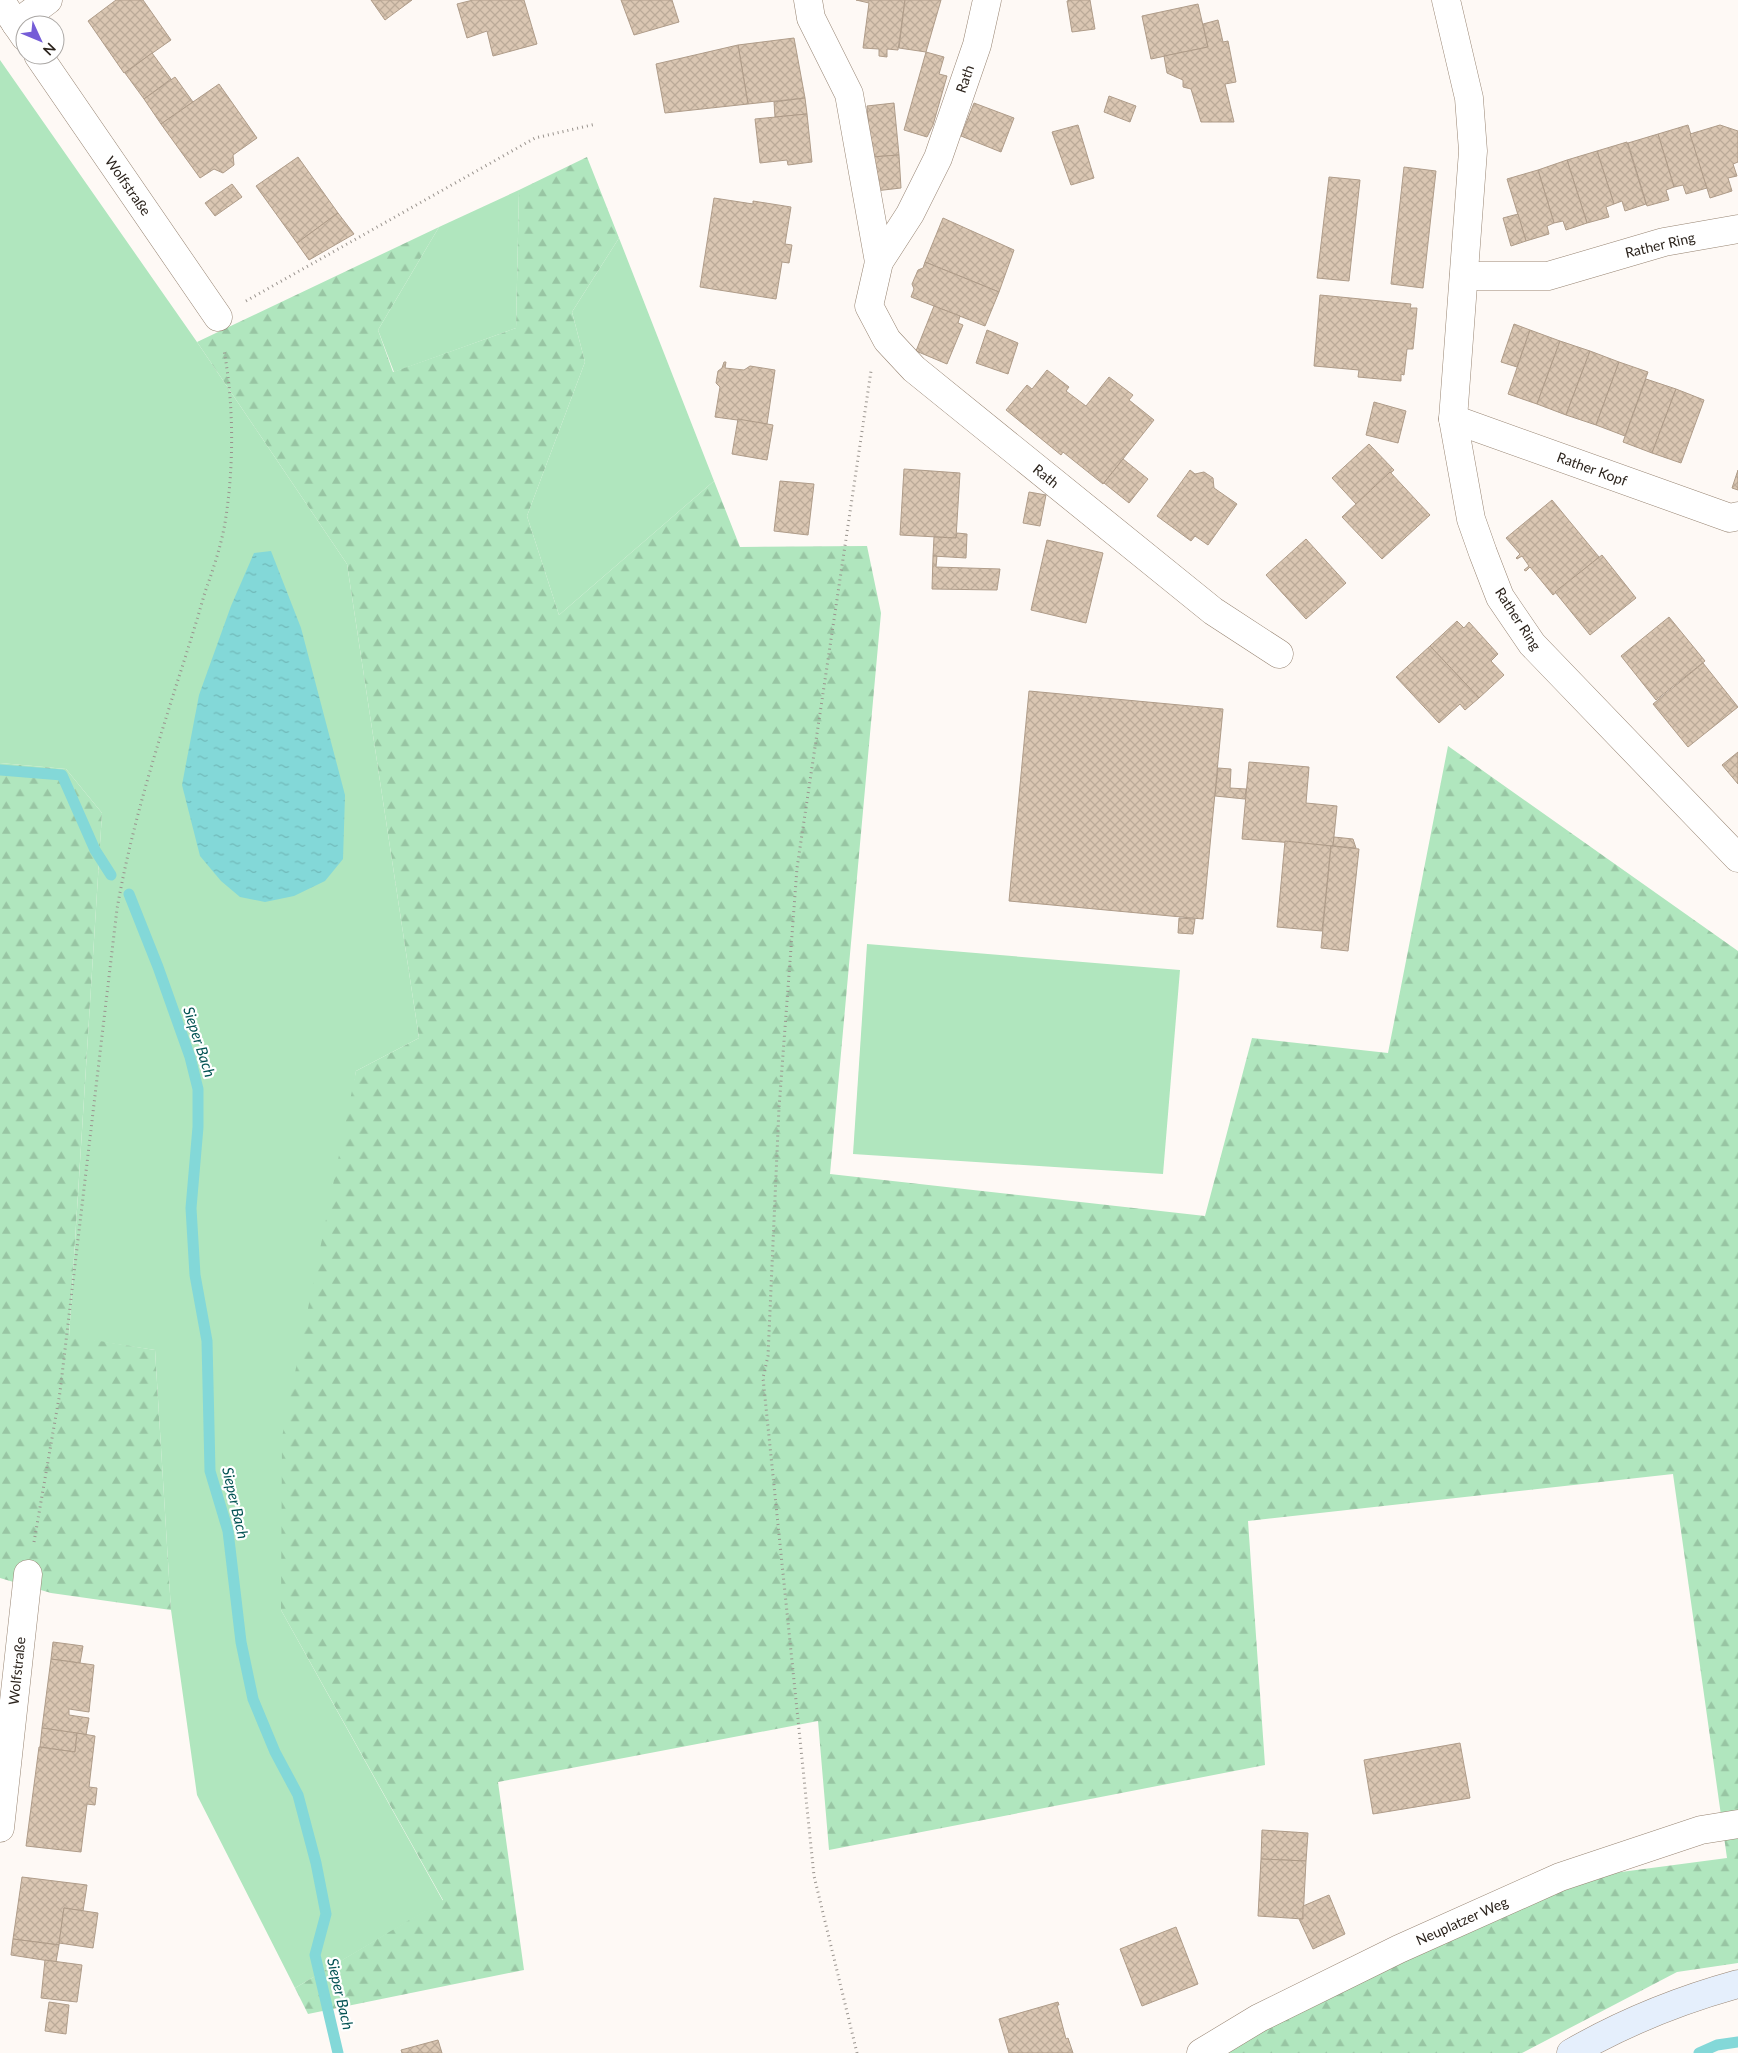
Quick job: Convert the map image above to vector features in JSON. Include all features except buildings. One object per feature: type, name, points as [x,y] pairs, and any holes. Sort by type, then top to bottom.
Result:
[{"type":"main road","points":[[1571,2053],[1622,2027],[1687,1998],[1738,1984]]},
{"type":"street","points":[[0,0],[15,21]]},
{"type":"street","points":[[34,15],[48,0]]},
{"type":"street","name":"Rath","points":[[808,0],[811,18],[849,94],[879,262]]},
{"type":"street","name":"Rath","points":[[987,0],[977,45],[938,158],[910,214],[879,262],[869,306],[887,340],[914,369],[1213,610],[1278,654]]},
{"type":"street","name":"Rather Ring","points":[[1446,0],[1469,98],[1473,151],[1453,419],[1471,518],[1500,597],[1532,644],[1566,682],[1738,858]]},
{"type":"street","name":"Wolfstraße","points":[[45,65],[218,316]]},
{"type":"street","name":"Rather Ring","points":[[1464,276],[1548,276],[1664,242],[1738,229]]},
{"type":"street","name":"Rather Kopf","points":[[1453,419],[1735,523]]},
{"type":"street","name":"Wolfstraße","points":[[0,1828],[28,1574]]},
{"type":"street","name":"Neuplatzer Weg","points":[[1202,2053],[1259,2018],[1399,1948],[1560,1877],[1701,1830],[1738,1824]]},
{"type":"path","points":[[28,1574],[60,1392],[117,909],[125,864],[167,714],[211,574],[224,525],[230,478],[231,426],[229,376],[218,316],[535,138],[596,124]]},
{"type":"path","points":[[857,2053],[814,1876],[773,1498],[763,1378],[768,1356],[779,1108],[797,868],[871,368]]},
{"type":"green space","points":[[0,60],[197,342],[347,564],[419,1038],[356,1071],[281,1610],[443,1901],[295,1988],[197,1795],[171,1610],[155,1350],[69,1337],[102,813],[66,769],[0,763]]},
{"type":"green space","points":[[587,157],[619,238],[572,312],[585,362],[527,516],[559,615],[714,481],[740,547],[867,546],[881,613],[830,1174],[1205,1216],[1252,1038],[1388,1053],[1448,746],[1738,951],[1738,1963],[1677,1972],[1522,2053],[1228,2053],[1256,2031],[1553,1881],[1727,1858],[1673,1474],[1248,1521],[1265,1765],[829,1850],[818,1721],[498,1782],[524,1970],[308,2014],[295,1988],[443,1900],[281,1610],[282,1437],[356,1071],[419,1038],[347,564],[197,342],[439,227],[378,330],[393,372],[516,328],[519,190]]},
{"type":"green space","points":[[519,190],[516,328],[394,372],[378,330],[439,227]]},
{"type":"green space","points":[[619,238],[714,481],[559,615],[527,516],[585,362],[572,312]]},
{"type":"green space","points":[[0,763],[66,769],[102,813],[69,1336],[155,1350],[171,1610],[51,1593],[0,1578]]},
{"type":"green space","points":[[867,944],[1180,970],[1163,1174],[853,1154]]},
{"type":"water","points":[[271,551],[301,628],[345,795],[343,859],[325,881],[294,896],[265,902],[240,897],[221,881],[200,856],[182,785],[199,695],[231,606],[254,553]]},
{"type":"waterway","name":"Sieper Bach","points":[[0,770],[62,775],[95,850],[111,875]]},
{"type":"waterway","name":"Sieper Bach","points":[[129,894],[158,967],[190,1057],[198,1089],[198,1127],[191,1208],[195,1275],[207,1341],[210,1471],[228,1531],[241,1642],[253,1699],[275,1752],[298,1795],[316,1863],[326,1914],[315,1955],[338,2053]]},
{"type":"waterway","points":[[1699,2053],[1717,2045],[1738,2042]]}]
